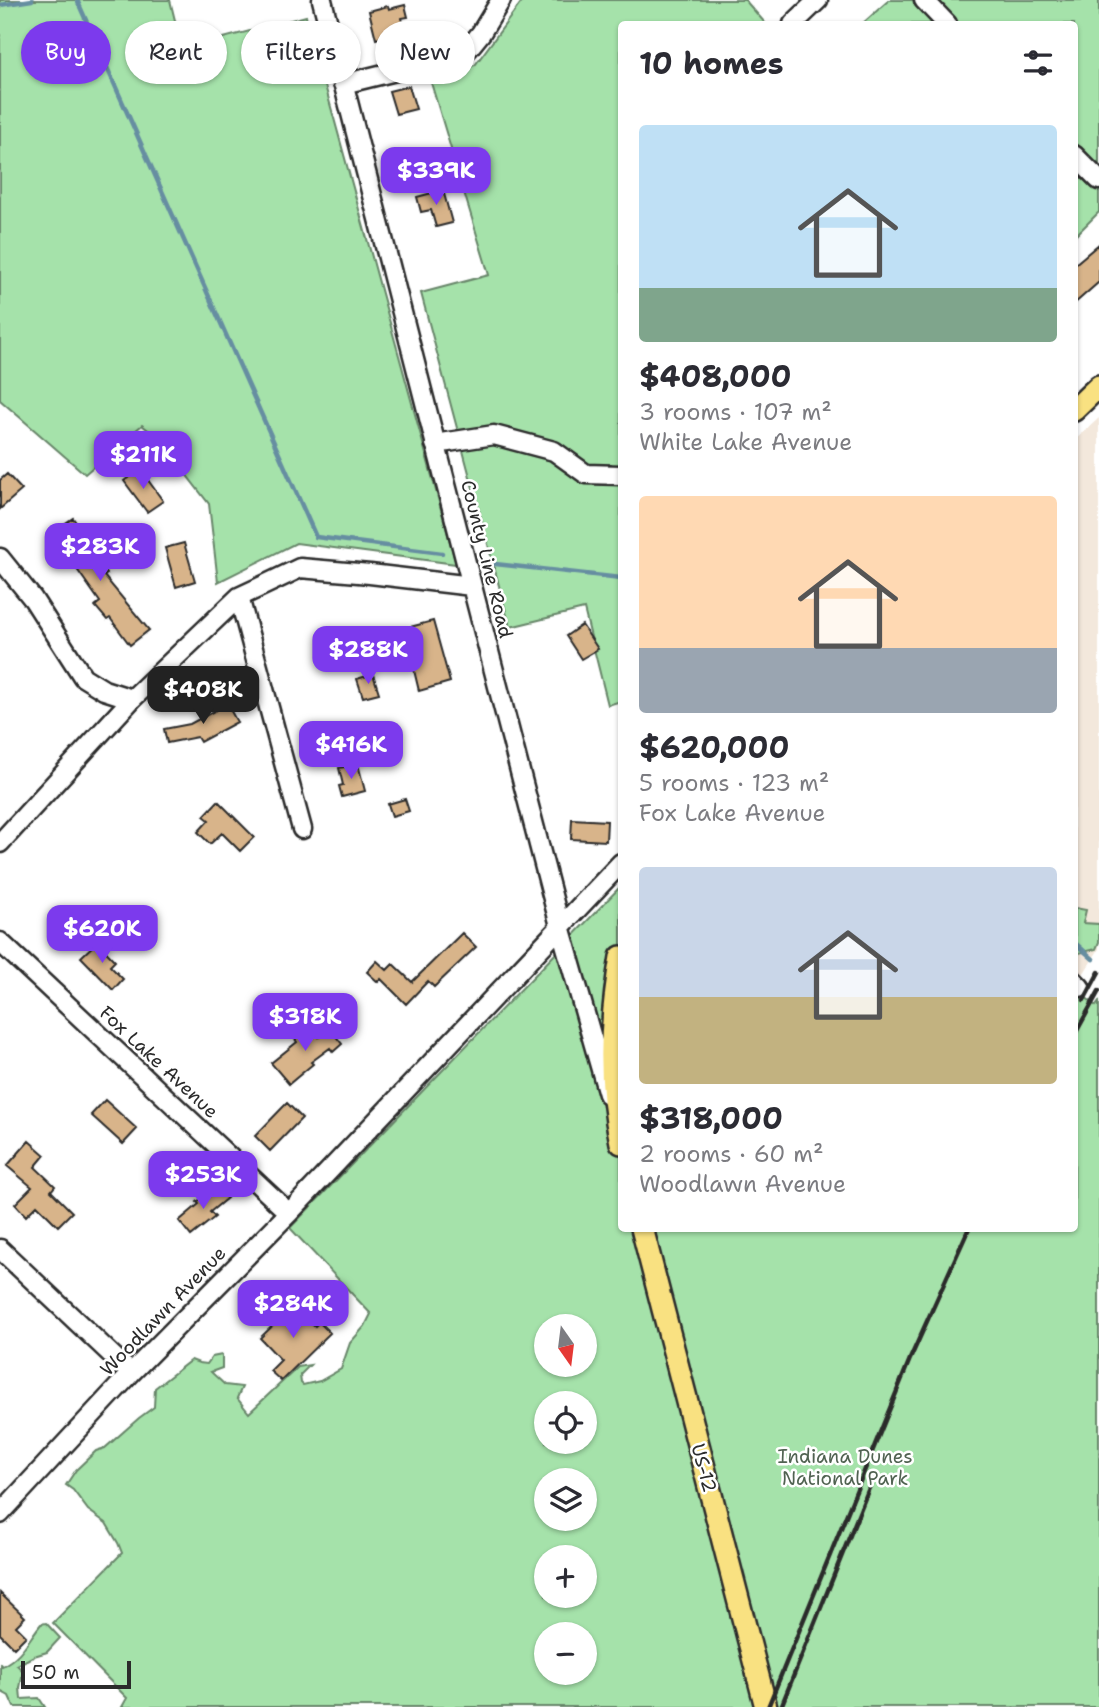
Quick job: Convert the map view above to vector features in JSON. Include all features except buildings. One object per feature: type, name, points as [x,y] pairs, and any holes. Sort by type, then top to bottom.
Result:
[{"type":"main road","points":[[1078,406],[1099,386]]},
{"type":"main road","points":[[618,977],[612,1017],[611,1077],[618,1122]]},
{"type":"main road","name":"US-12","points":[[643,1232],[766,1707]]},
{"type":"street","name":"County Line Road","points":[[322,0],[327,21]]},
{"type":"street","points":[[361,80],[453,57],[468,49],[501,0]]},
{"type":"street","points":[[796,21],[818,0]]},
{"type":"street","points":[[923,0],[944,21]]},
{"type":"street","name":"County Line Road","points":[[343,84],[561,926],[618,1128]]},
{"type":"street","points":[[1078,159],[1099,180]]},
{"type":"street","points":[[435,444],[494,435],[554,451],[586,474],[618,475]]},
{"type":"street","points":[[0,558],[33,599],[83,677],[104,690],[132,699]]},
{"type":"street","points":[[0,843],[132,699],[239,597],[300,568],[472,586]]},
{"type":"street","points":[[239,597],[302,829]]},
{"type":"street","name":"Woodlawn Avenue","points":[[0,1514],[131,1373],[289,1213],[618,866]]},
{"type":"street","name":"Fox Lake Avenue","points":[[0,942],[289,1213]]},
{"type":"street","points":[[0,1248],[131,1373]]},
{"type":"shaded area","points":[[1099,418],[1099,949],[1082,976],[1078,972],[1078,437]]},
{"type":"green space","points":[[0,0],[170,0],[175,21],[125,21],[125,84],[227,84],[227,37],[241,33],[241,84],[325,84],[456,564],[296,543],[218,582],[209,504],[157,437],[142,425],[85,474],[0,400]]},
{"type":"green space","points":[[523,0],[745,0],[763,21],[618,21],[618,702],[608,705],[584,609],[510,627],[421,293],[489,275],[431,84],[475,84],[475,65]]},
{"type":"green space","points":[[889,0],[1099,0],[1099,212],[1078,233],[1078,21],[865,21]]},
{"type":"green space","points":[[306,16],[307,21],[287,21]]},
{"type":"green space","name":"Indiana Dunes National Park","points":[[618,889],[618,1232],[1078,1232],[1078,988],[1096,1006],[1099,1002],[1099,1707],[122,1707],[127,1698],[53,1623],[122,1553],[106,1523],[88,1510],[66,1485],[76,1470],[96,1451],[105,1448],[154,1407],[155,1388],[191,1360],[207,1364],[212,1357],[222,1355],[222,1368],[211,1372],[225,1385],[242,1387],[237,1398],[249,1413],[298,1367],[310,1365],[300,1375],[303,1385],[320,1381],[341,1369],[350,1343],[365,1326],[371,1314],[290,1228]]},
{"type":"green space","points":[[1078,909],[1086,910],[1083,923],[1099,924],[1099,942],[1096,949],[1078,953]]},
{"type":"green space","points":[[46,1623],[60,1638],[47,1652],[17,1665],[23,1671],[21,1699],[39,1698],[45,1707],[14,1707],[9,1696],[0,1691],[0,1664],[2,1666],[15,1657],[41,1624]]},
{"type":"waterway","points":[[0,5],[32,0]]},
{"type":"waterway","points":[[77,0],[316,537],[442,553]]},
{"type":"waterway","points":[[486,563],[618,578]]},
{"type":"waterway","points":[[1078,946],[1093,959]]},
{"type":"railway","points":[[1084,1000],[1099,972]]},
{"type":"railway","points":[[1078,1029],[1099,991]]},
{"type":"railway","points":[[768,1707],[910,1359],[967,1232]]},
{"type":"railway","points":[[781,1707],[871,1483]]}]
